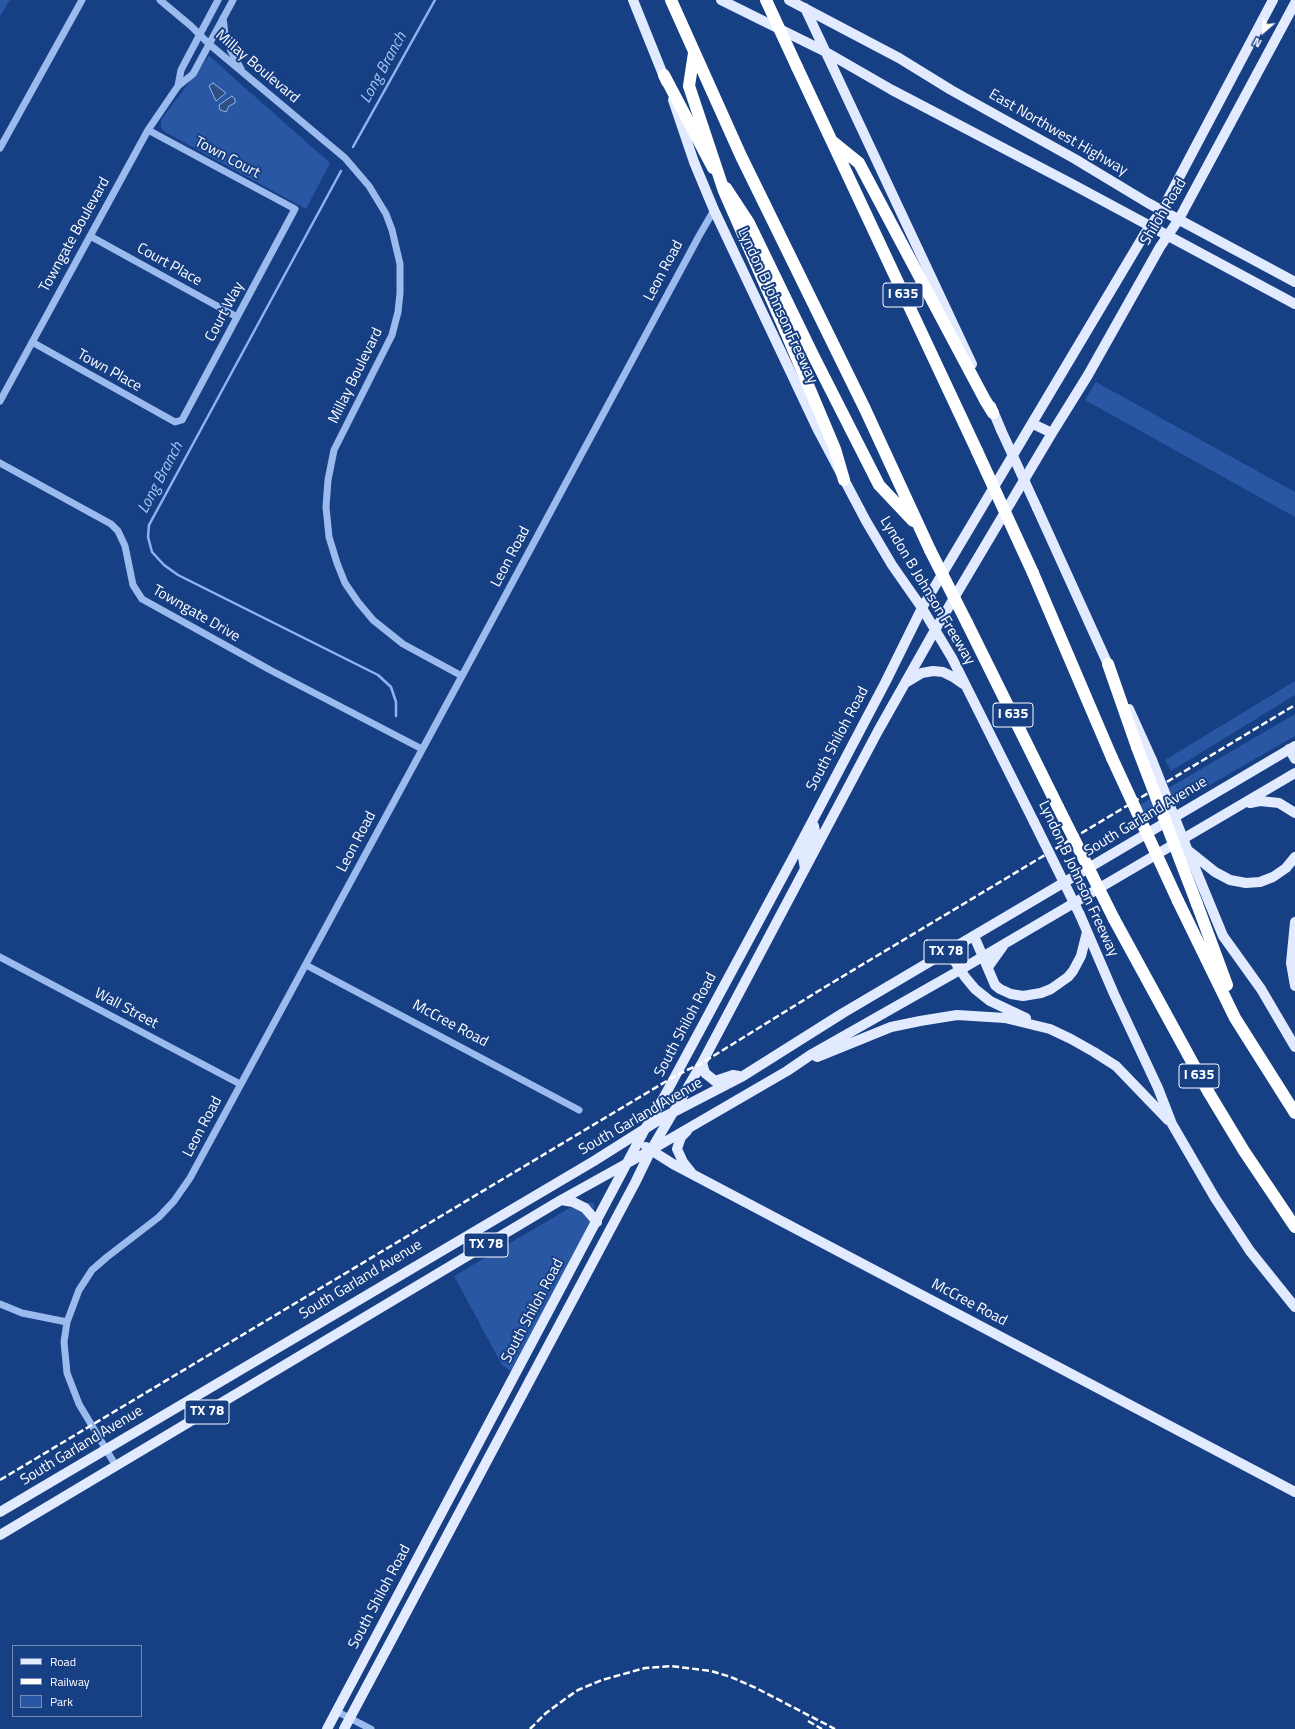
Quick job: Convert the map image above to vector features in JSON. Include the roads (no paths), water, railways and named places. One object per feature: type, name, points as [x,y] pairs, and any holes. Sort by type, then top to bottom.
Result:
[{"type":"highway","name":"Lyndon B Johnson Freeway","points":[[671,0],[692,49],[755,184],[864,409],[930,550],[1114,919],[1209,1093],[1244,1151],[1295,1227]]},
{"type":"highway","name":"I 635","points":[[766,0],[1033,573],[1112,758],[1178,901],[1236,1018],[1295,1113]]},
{"type":"highway","points":[[692,49],[689,86],[724,192],[785,330],[835,449],[844,480]]},
{"type":"highway","points":[[664,75],[716,174],[749,222],[816,361],[879,485],[921,529]]},
{"type":"highway","points":[[830,138],[858,163],[993,413]]},
{"type":"highway","points":[[1108,664],[1137,747],[1198,904],[1244,1032]]},
{"type":"main road","name":"Lyndon B Johnson Freeway","points":[[633,0],[664,75],[694,162],[714,210],[751,286],[790,373],[844,480],[892,565],[922,608],[952,658],[1080,915],[1114,994],[1155,1081],[1172,1124],[1215,1198],[1250,1251],[1295,1307]]},
{"type":"main road","points":[[721,0],[826,52],[892,90],[1151,226],[1295,304]]},
{"type":"main road","name":"East Northwest Highway","points":[[789,0],[805,3],[841,26],[951,90],[1075,159],[1162,210],[1295,282]]},
{"type":"main road","name":"Shiloh Road","points":[[1033,424],[1162,210],[1273,0]]},
{"type":"main road","points":[[805,3],[826,52],[957,331],[1152,760],[1223,936],[1261,990],[1295,1047]]},
{"type":"main road","name":"Shiloh Road","points":[[1052,433],[1088,375],[1160,247],[1179,219],[1295,3]]},
{"type":"main road","points":[[1033,424],[1052,433]]},
{"type":"main road","name":"South Shiloh Road","points":[[645,1129],[664,1097],[811,824],[864,724],[922,608],[1033,424]]},
{"type":"main road","name":"South Shiloh Road","points":[[344,1729],[635,1183],[651,1150],[702,1063],[878,731],[935,630],[1052,433]]},
{"type":"main road","points":[[905,683],[922,673],[933,671],[943,672],[965,686]]},
{"type":"main road","points":[[864,724],[878,731]]},
{"type":"main road","points":[[1292,748],[1295,760]]},
{"type":"main road","name":"South Garland Avenue","points":[[0,1512],[104,1449],[634,1141],[645,1129],[743,1076],[843,1013],[1292,748]]},
{"type":"main road","name":"TX 78","points":[[0,1535],[561,1200],[787,1071],[812,1054],[960,970],[982,955],[1295,773]]},
{"type":"main road","points":[[1244,804],[1260,801],[1278,803],[1295,814]]},
{"type":"main road","points":[[805,869],[803,857],[814,837],[814,826],[811,824]]},
{"type":"main road","points":[[1188,851],[1215,872],[1230,880],[1246,883],[1260,882],[1273,877],[1286,868],[1295,857]]},
{"type":"main road","points":[[1295,922],[1291,963],[1295,986]]},
{"type":"main road","points":[[974,936],[995,985],[1005,992],[1023,996],[1041,993],[1063,982],[1073,971],[1081,956],[1087,932]]},
{"type":"main road","points":[[988,967],[1005,943]]},
{"type":"main road","points":[[948,951],[960,970],[975,989],[990,1001],[1071,1039],[1116,1066],[1172,1124]]},
{"type":"main road","points":[[787,1071],[864,1037],[891,1027],[957,1015],[1005,1018],[1050,1029]]},
{"type":"main road","points":[[702,1063],[705,1073],[715,1081],[733,1075],[743,1076]]},
{"type":"main road","points":[[693,1124],[681,1136],[677,1149],[683,1162],[693,1175]]},
{"type":"main road","name":"South Shiloh Road","points":[[327,1729],[629,1161],[634,1141]]},
{"type":"main road","name":"McCree Road","points":[[634,1141],[651,1150],[660,1158],[1295,1492]]},
{"type":"main road","points":[[561,1200],[573,1202],[584,1208],[597,1222]]},
{"type":"main road","points":[[464,1471],[477,1478]]},
{"type":"main road","points":[[458,1483],[471,1490]]},
{"type":"street","points":[[0,148],[82,0]]},
{"type":"street","points":[[160,0],[191,26],[199,35]]},
{"type":"street","name":"Towngate Boulevard","points":[[178,86],[181,70],[218,0]]},
{"type":"street","name":"Towngate Boulevard","points":[[0,401],[148,130],[178,86],[193,74],[233,0]]},
{"type":"street","points":[[223,18],[225,34],[231,51],[243,72]]},
{"type":"street","name":"Millay Boulevard","points":[[199,35],[336,150],[357,170],[378,200],[390,225],[400,264],[400,293],[398,312],[392,335],[334,450],[328,480],[326,507],[329,537],[345,583],[373,620],[403,644],[462,676]]},
{"type":"street","name":"Town Court","points":[[148,130],[295,209]]},
{"type":"street","name":"Court Way","points":[[175,422],[182,420],[295,209]]},
{"type":"street","name":"Leon Road","points":[[116,1466],[104,1449],[79,1404],[67,1373],[64,1342],[67,1322],[79,1290],[92,1270],[159,1217],[174,1201],[196,1167],[698,236],[714,210]]},
{"type":"street","name":"Court Place","points":[[90,236],[237,317]]},
{"type":"street","name":"Town Place","points":[[32,342],[175,422]]},
{"type":"street","name":"Towngate Drive","points":[[0,463],[111,524],[118,531],[125,546],[133,586],[142,599],[266,668],[422,749]]},
{"type":"street","name":"Wall Street","points":[[0,957],[240,1084]]},
{"type":"street","name":"McCree Road","points":[[306,965],[579,1110]]},
{"type":"street","points":[[0,1304],[22,1313],[67,1322]]},
{"type":"street","points":[[336,1711],[371,1729]]},
{"type":"waterway","name":"Long Branch","points":[[353,147],[435,0]]},
{"type":"waterway","name":"Long Branch","points":[[341,171],[149,525],[148,537],[152,552],[164,565],[178,575],[378,675],[391,687],[396,702],[396,716]]},
{"type":"railway","points":[[0,1480],[675,1076],[702,1063],[825,987],[1295,705]]},
{"type":"railway","points":[[530,1729],[546,1713],[578,1690],[602,1680],[645,1668],[671,1666],[711,1671],[731,1677],[756,1688],[835,1729]]},
{"type":"railway","points":[[808,1721],[822,1729]]}]
